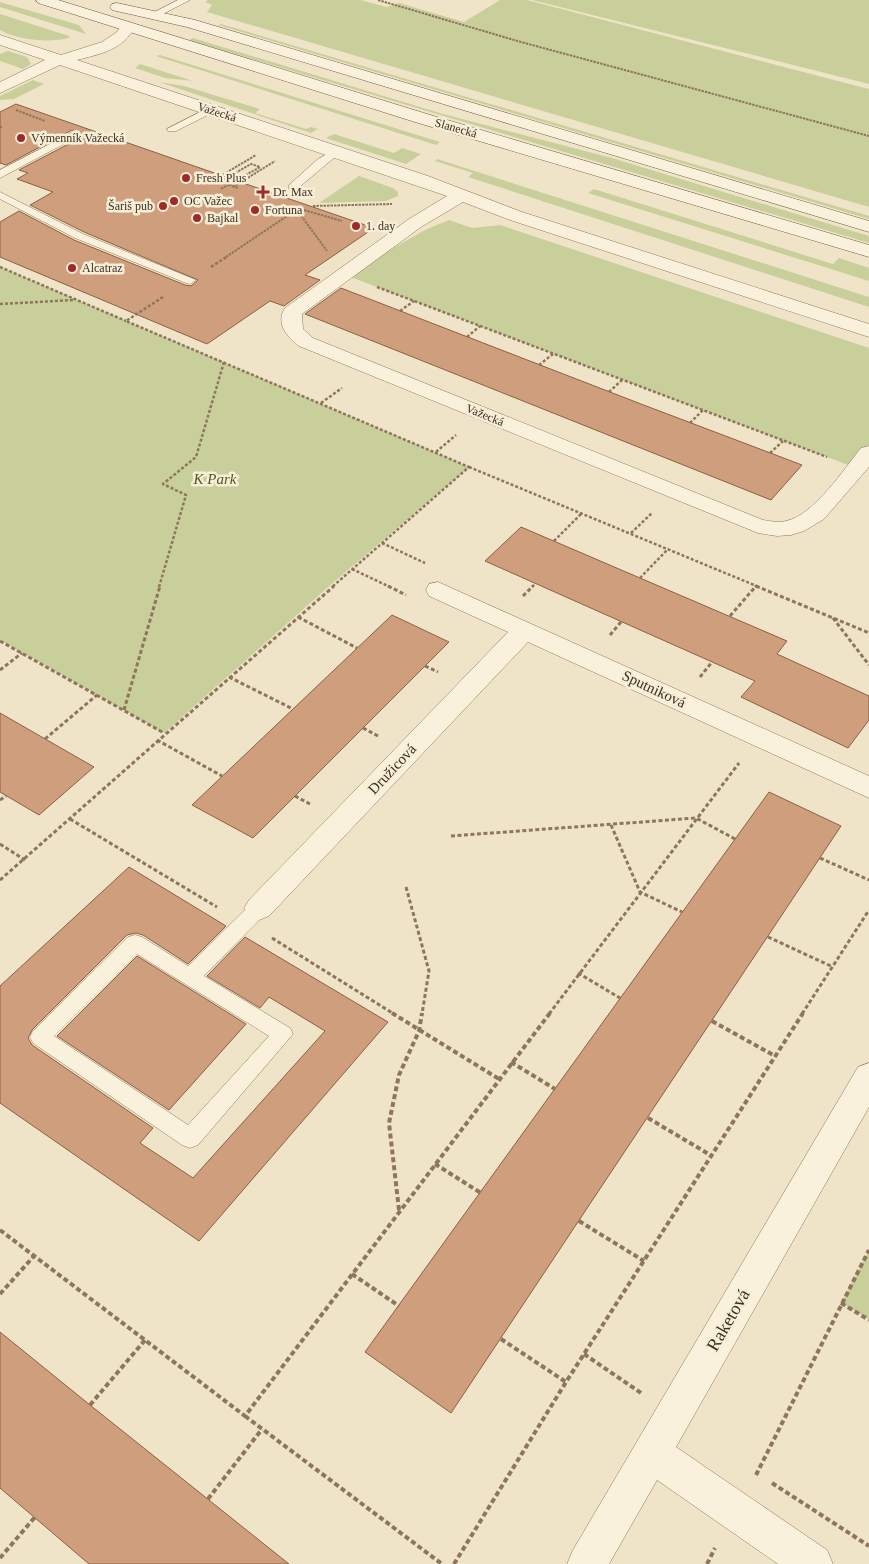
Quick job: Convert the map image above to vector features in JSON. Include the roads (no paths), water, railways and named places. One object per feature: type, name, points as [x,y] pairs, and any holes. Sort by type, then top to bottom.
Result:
[{"type":"street","name":"Slanecká","points":[[43,0],[412,115],[869,251]]},
{"type":"street","name":"Slanecká","points":[[86,0],[190,24],[869,227]]},
{"type":"street","points":[[0,88],[59,60],[96,50],[120,38],[127,27],[154,15]]},
{"type":"street","name":"Važecká","points":[[0,40],[336,152],[462,195],[516,216],[869,331]]},
{"type":"street","name":"Važecká","points":[[462,195],[415,223],[292,312],[290,322],[294,333],[306,342],[758,526],[776,529],[794,527],[812,518],[869,453]]},
{"type":"street","name":"Sputniková","points":[[427,594],[525,630],[869,788]]},
{"type":"street","name":"Družicová","points":[[252,915],[525,630]]},
{"type":"street","name":"Raketová","points":[[587,1564],[869,1077]]},
{"type":"street","points":[[651,1452],[814,1564]]},
{"type":"lane","points":[[154,15],[185,0]]},
{"type":"lane","points":[[172,129],[210,110]]},
{"type":"lane","points":[[0,175],[73,135]]},
{"type":"lane","points":[[293,187],[336,152]]},
{"type":"lane","points":[[0,195],[79,236],[190,280]]},
{"type":"lane","points":[[190,977],[252,915]]},
{"type":"lane","points":[[135,943],[190,977],[283,1034],[190,1138],[40,1037],[135,943]]},
{"type":"place","name":"Výmenník Važecká","points":[[21,138]]},
{"type":"place","name":"Fresh Plus","points":[[186,178]]},
{"type":"place","name":"Dr. Max","points":[[263,192]]},
{"type":"place","name":"OC Važec","points":[[174,201]]},
{"type":"place","name":"Šariš pub","points":[[163,206]]},
{"type":"place","name":"Fortuna","points":[[255,210]]},
{"type":"place","name":"Bajkal","points":[[197,218]]},
{"type":"place","name":"1. day","points":[[356,226]]},
{"type":"place","name":"Alcatraz","points":[[72,268]]},
{"type":"park label","name":"K Park","points":[[215,479]]}]
